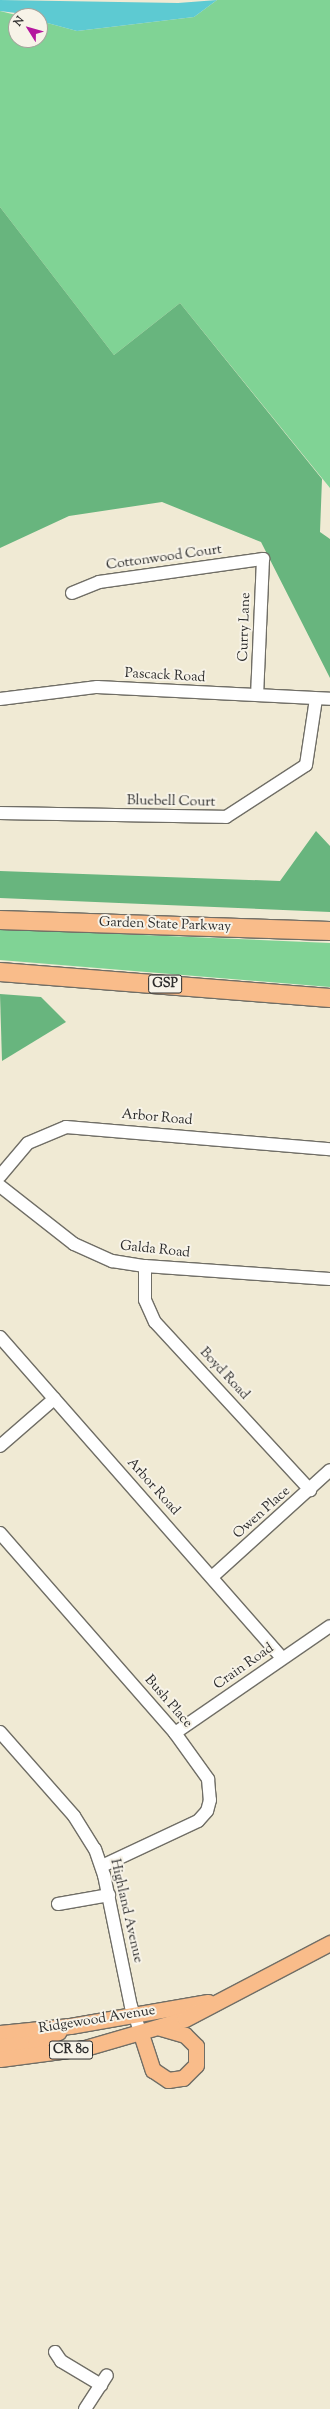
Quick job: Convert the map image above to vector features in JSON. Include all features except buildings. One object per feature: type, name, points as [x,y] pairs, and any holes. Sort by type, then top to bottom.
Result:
[{"type":"highway","name":"Garden State Parkway","points":[[0,920],[330,931]]},
{"type":"highway","name":"GSP","points":[[0,972],[330,998]]},
{"type":"main road","name":"Ridgewood Avenue","points":[[0,2059],[86,2048],[160,2028],[185,2019],[330,1943]]},
{"type":"main road","name":"Ridgewood Avenue","points":[[0,2033],[70,2026],[217,2001]]},
{"type":"main road","points":[[0,2046],[35,2044],[70,2026]]},
{"type":"main road","points":[[141,2034],[153,2070],[168,2080],[183,2078],[196,2065],[196,2046],[185,2035],[160,2028]]},
{"type":"street","name":"Cottonwood Court","points":[[72,593],[99,582],[263,559]]},
{"type":"street","name":"Curry Lane","points":[[257,696],[263,559]]},
{"type":"street","name":"Pascack Road","points":[[0,699],[97,687],[330,699]]},
{"type":"street","name":"Bluebell Court","points":[[0,813],[226,816],[306,765],[316,699]]},
{"type":"street","name":"Arbor Road","points":[[0,1176],[28,1143],[66,1127],[330,1149]]},
{"type":"street","name":"Galda Road","points":[[0,1186],[74,1244],[112,1261],[145,1266],[330,1279]]},
{"type":"street","name":"Boyd Road","points":[[145,1266],[145,1300],[155,1322],[310,1490]]},
{"type":"street","name":"Arbor Road","points":[[0,1337],[282,1658]]},
{"type":"street","points":[[0,1446],[54,1399]]},
{"type":"street","name":"Owen Place","points":[[212,1577],[310,1490],[330,1470]]},
{"type":"street","name":"Bush Place","points":[[0,1534],[176,1733],[208,1779],[207,1811],[181,1831],[102,1866]]},
{"type":"street","name":"Crain Road","points":[[176,1733],[330,1626]]},
{"type":"street","name":"Highland Avenue","points":[[0,1732],[80,1824],[102,1866],[135,2015],[141,2034]]},
{"type":"street","points":[[58,1904],[109,1895]]},
{"type":"street","points":[[55,2352],[61,2361],[104,2380],[85,2409]]},
{"type":"green space","points":[[217,0],[330,0],[330,488],[180,303],[114,355],[0,207],[0,11],[8,13],[8,48],[48,48],[48,23],[77,31],[194,17]]},
{"type":"green space","points":[[0,207],[114,355],[180,303],[322,479],[320,532],[330,539],[330,678],[261,542],[162,502],[69,516],[0,548]]},
{"type":"green space","points":[[316,831],[330,846],[330,912],[0,898],[0,871],[280,881]]},
{"type":"green space","points":[[0,929],[330,943],[330,987],[0,960]]},
{"type":"green space","points":[[0,994],[41,997],[66,1022],[2,1061]]},
{"type":"water","points":[[0,0],[178,3],[217,0],[194,17],[77,31],[48,23],[48,8],[8,8],[8,12],[0,11]]}]
